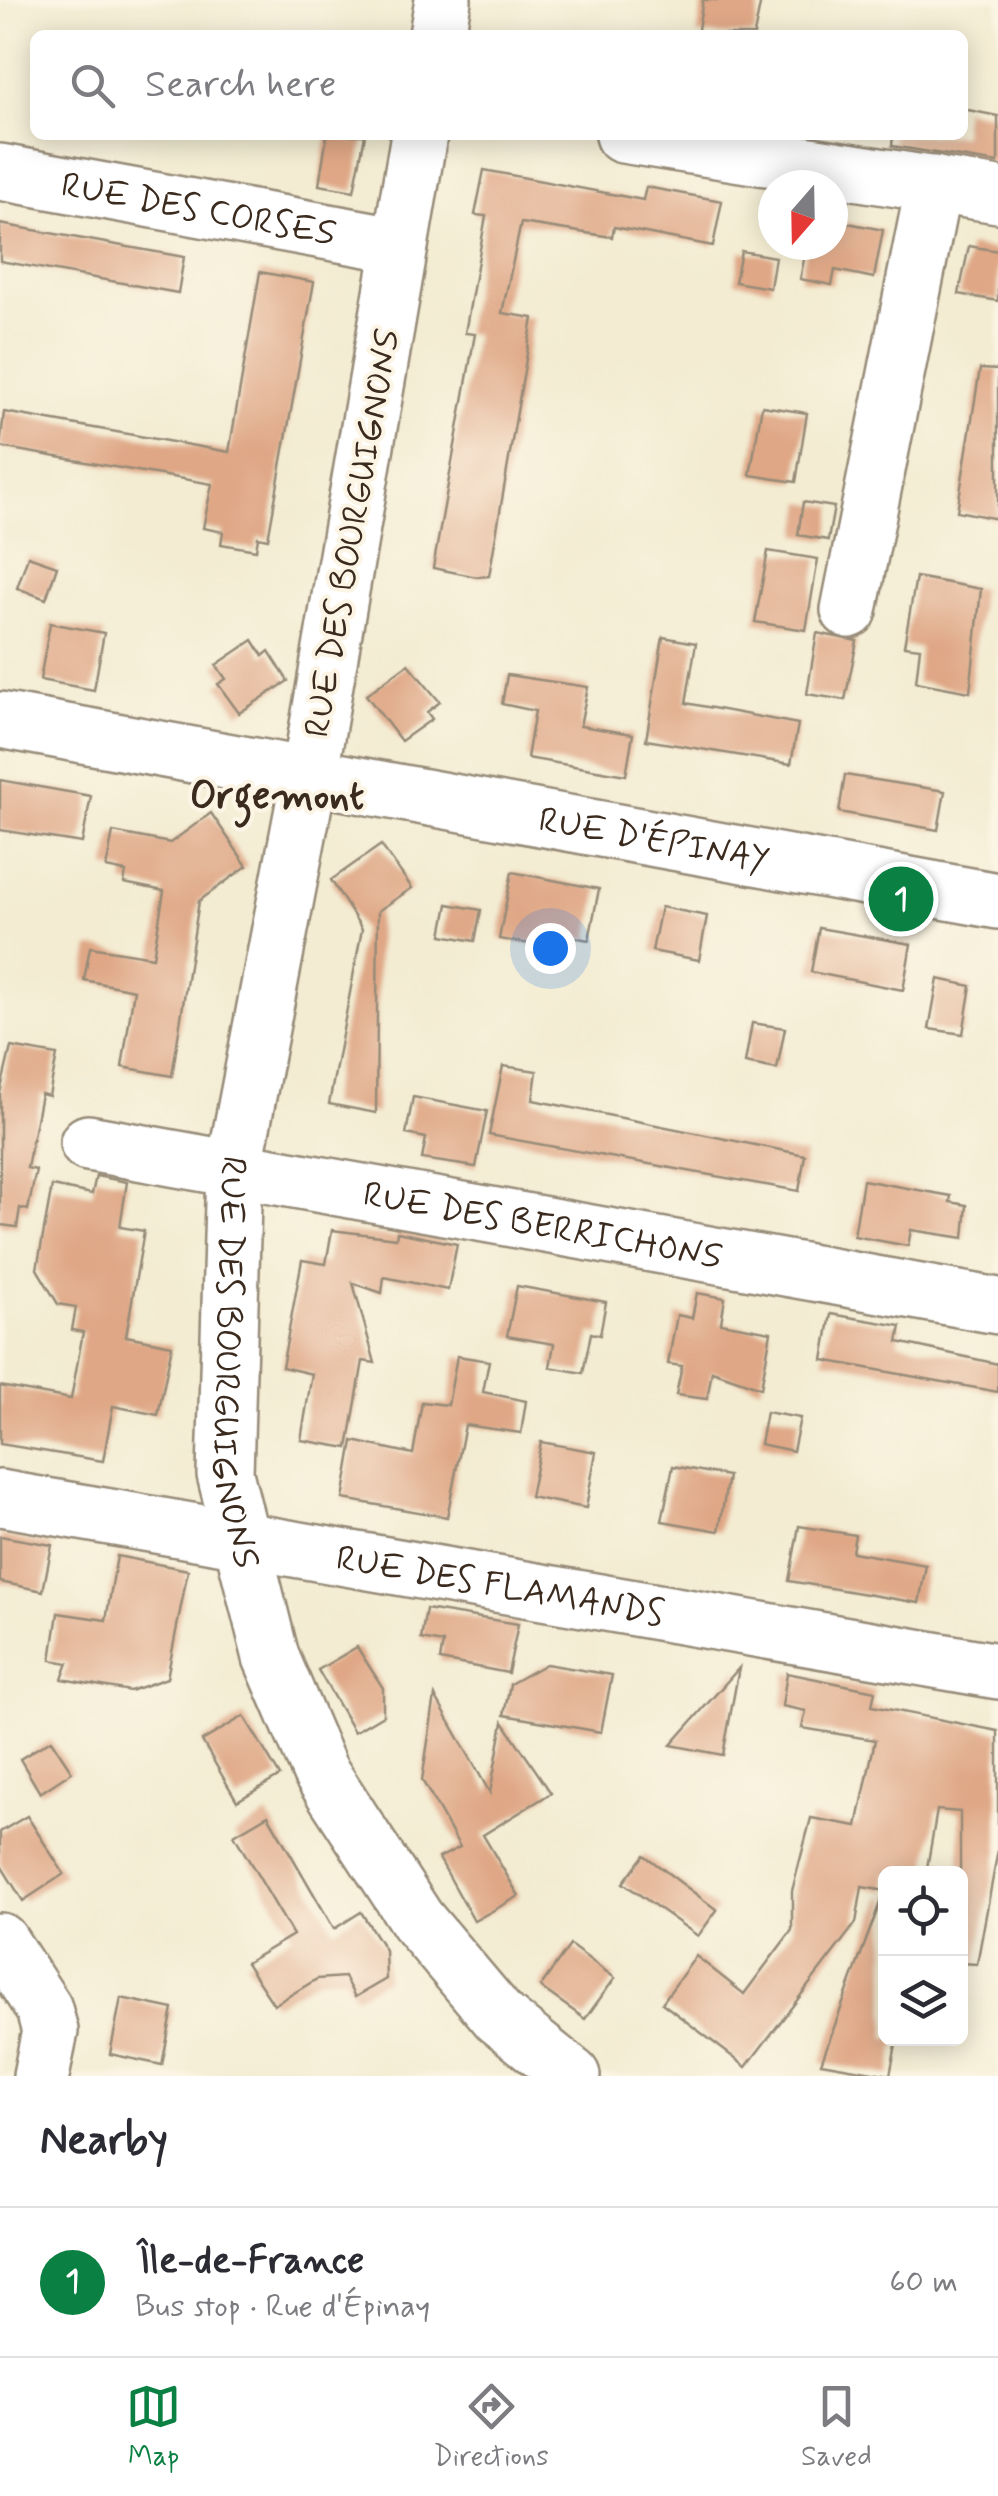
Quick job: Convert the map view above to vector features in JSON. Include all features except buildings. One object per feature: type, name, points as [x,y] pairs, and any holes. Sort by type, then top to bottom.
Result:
[{"type":"street","points":[[438,30],[443,0]]},
{"type":"street","name":"RUE DES BOURGUIGNONS","points":[[418,140],[309,778],[234,1169],[225,1474],[278,1674],[320,1771],[384,1876],[499,2017],[572,2076]]},
{"type":"street","points":[[655,140],[998,195]]},
{"type":"street","name":"RUE DES CORSES","points":[[0,172],[400,245]]},
{"type":"street","points":[[849,610],[934,184]]},
{"type":"street","name":"RUE D'ÉPINAY","points":[[0,720],[998,901]]},
{"type":"street","name":"RUE DES BERRICHONS","points":[[88,1142],[998,1306]]},
{"type":"street","name":"RUE DES FLAMANDS","points":[[0,1498],[998,1671]]},
{"type":"street","points":[[0,1941],[44,2009],[50,2030],[42,2076]]},
{"type":"place","name":"Île-de-France","points":[[901,899]]},
{"type":"district","name":"Orgemont","points":[[277,794]]}]
